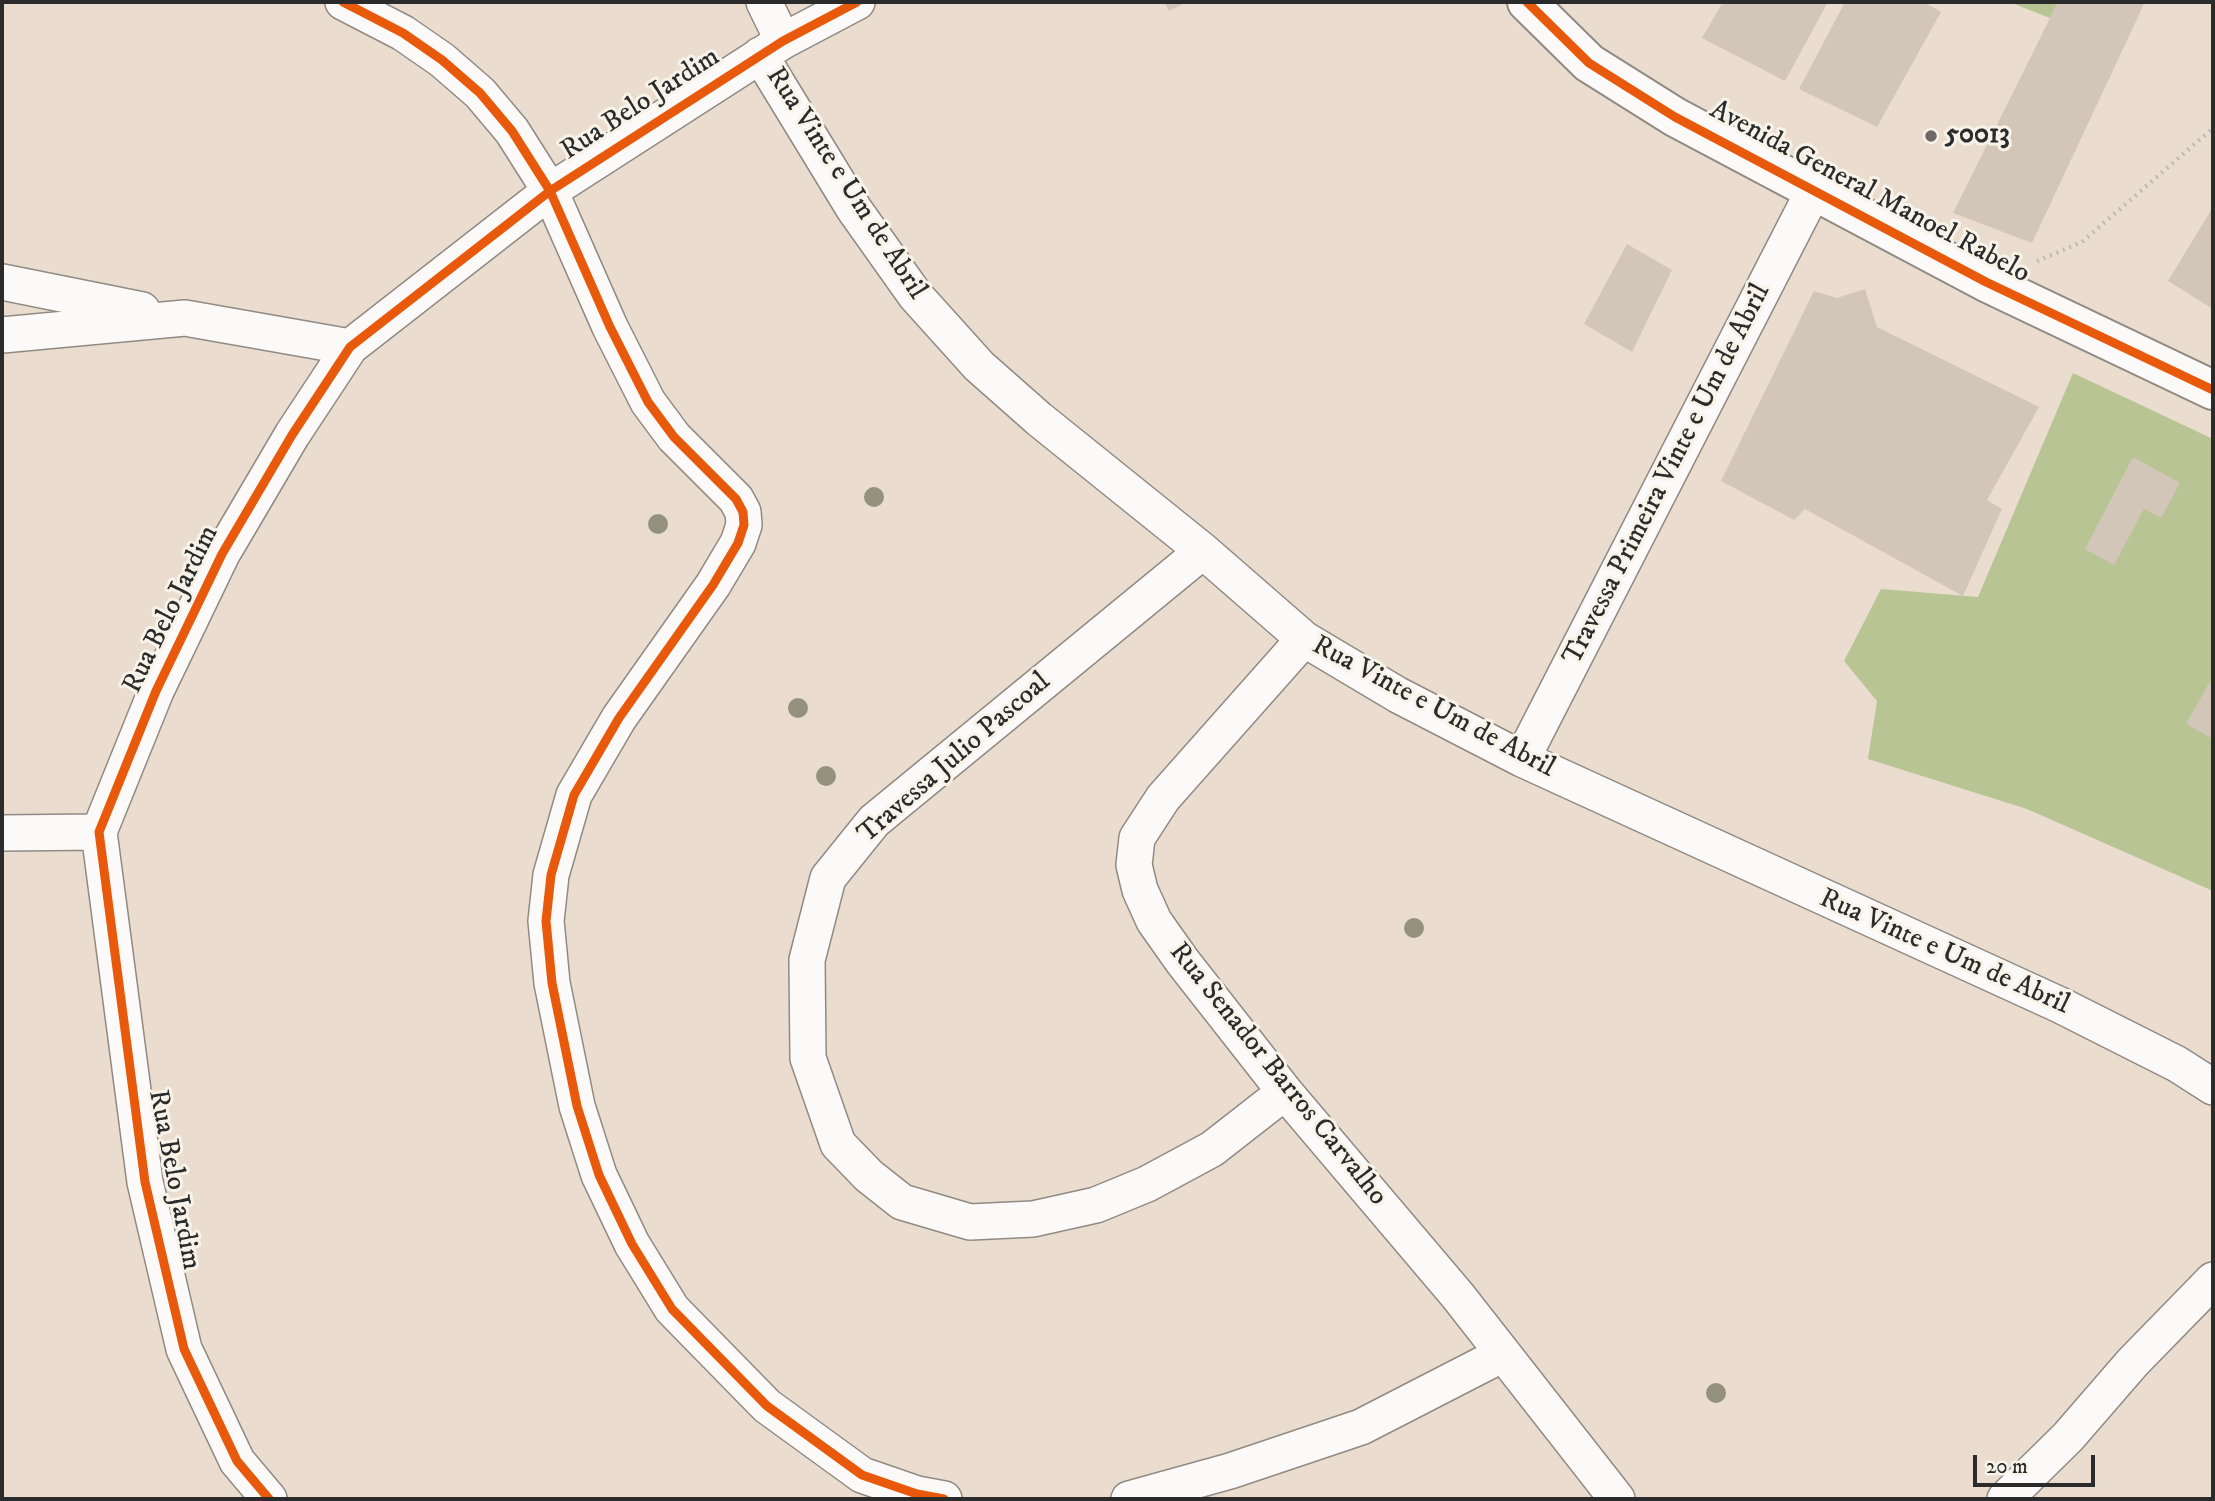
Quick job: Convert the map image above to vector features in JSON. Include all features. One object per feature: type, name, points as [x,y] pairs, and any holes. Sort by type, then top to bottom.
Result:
[{"type":"main road","name":"Avenida General Manoel Rabelo","points":[[1527,2],[1589,63],[1675,117],[1986,282],[2213,390]]},
{"type":"street","points":[[343,2],[402,33],[480,93],[512,131],[550,191],[610,327],[648,402],[674,437],[736,499],[743,512],[744,525],[713,585],[619,718],[574,796],[551,875],[546,921],[552,983],[577,1106],[598,1175],[632,1244],[672,1309],[767,1406],[862,1475],[917,1494],[944,1499]]},
{"type":"street","name":"Rua Vinte e Um de Abril","points":[[764,2],[771,48],[854,209],[915,295],[979,366],[1203,551],[1304,639],[1398,695],[1522,759],[2060,1005],[2177,1064],[2213,1087]]},
{"type":"street","name":"Rua Belo Jardim","points":[[269,1499],[237,1461],[184,1349],[145,1182],[99,832],[156,691],[222,554],[292,435],[350,347],[550,191],[771,48],[857,2]]},
{"type":"street","name":"Travessa Primeira Vinte e Um de Abril","points":[[1522,759],[1814,190]]},
{"type":"street","points":[[2,282],[350,347]]},
{"type":"street","points":[[2,335],[185,318]]},
{"type":"street","name":"Travessa Julio Pascoal","points":[[1203,551],[874,821],[828,878],[807,960],[808,1058],[838,1144],[853,1160],[902,1202],[971,1222],[1033,1219],[1096,1205],[1147,1184],[1212,1149],[1284,1091]]},
{"type":"street","name":"Rua Senador Barros Carvalho","points":[[1304,639],[1163,798],[1138,838],[1134,865],[1140,890],[1154,920],[1284,1091],[1363,1180],[1617,1499]]},
{"type":"street","points":[[2,833],[99,832]]},
{"type":"street","points":[[2005,1499],[2068,1437],[2133,1362],[2213,1280]]},
{"type":"street","points":[[1129,1499],[1230,1471],[1361,1427],[1503,1354]]},
{"type":"path","points":[[1986,282],[2082,242],[2213,128]]},
{"type":"green space","points":[[2009,2],[2058,2],[2050,18]]},
{"type":"green space","points":[[2073,373],[2213,439],[2213,891],[2027,809],[1868,759],[1877,701],[1844,661],[1881,589],[1978,597]]},
{"type":"building","points":[[1164,2],[1187,2],[1169,11]]},
{"type":"building","points":[[1723,2],[1828,2],[1785,81],[1702,38]]},
{"type":"building","points":[[1845,2],[1924,2],[1941,12],[1877,127],[1799,89]]},
{"type":"building","points":[[2058,2],[2145,2],[2032,243],[1953,213]]},
{"type":"building","points":[[2213,207],[2213,309],[2168,281]]},
{"type":"building","points":[[1627,244],[1672,270],[1632,352],[1584,324]]},
{"type":"building","points":[[1865,289],[1877,327],[2039,407],[1987,500],[2002,509],[1963,596],[1805,509],[1794,520],[1721,481],[1814,291],[1837,298]]},
{"type":"building","points":[[2133,457],[2180,483],[2161,518],[2144,509],[2114,565],[2085,549]]},
{"type":"building","points":[[2213,676],[2213,739],[2186,724]]},
{"type":"cycle path","points":[[343,2],[403,33],[442,60],[480,93],[512,131],[550,191],[610,327],[648,402],[674,437],[736,499],[743,512],[744,525],[738,543],[713,585],[619,718],[574,795],[551,875],[546,921],[552,983],[577,1106],[599,1175],[632,1244],[672,1309],[767,1406],[862,1475],[917,1494],[944,1499]]},
{"type":"cycle path","points":[[269,1499],[237,1461],[184,1349],[145,1182],[99,832],[156,691],[222,554],[292,435],[350,347],[550,191],[783,41],[857,2]]},
{"type":"cycle path","points":[[1527,2],[1589,63],[1675,117],[1986,282],[2213,390]]},
{"type":"place","name":"50013","points":[[1931,136]]}]
